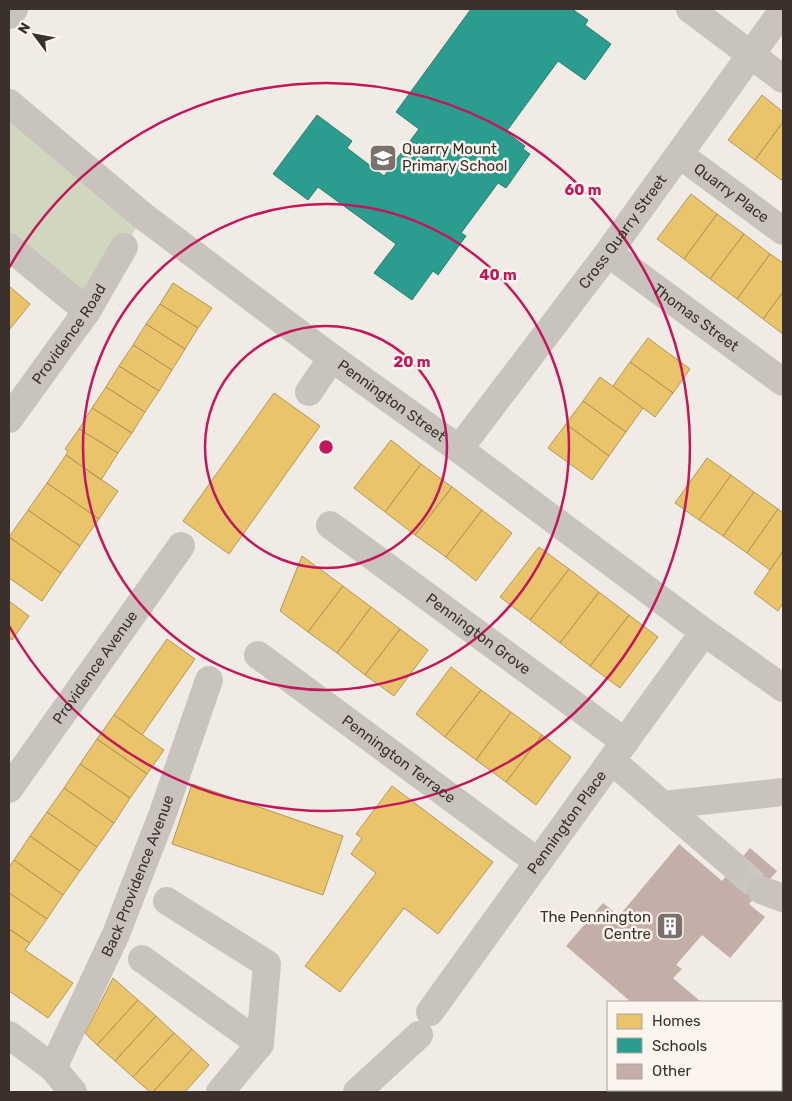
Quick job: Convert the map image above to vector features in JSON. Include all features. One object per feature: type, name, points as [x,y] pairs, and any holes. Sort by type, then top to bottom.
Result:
[{"type":"street","points":[[9,15],[14,9]]},
{"type":"street","points":[[690,9],[783,78]]},
{"type":"street","name":"Cross Quarry Street","points":[[459,449],[608,253],[783,10]]},
{"type":"street","name":"Pennington Street","points":[[9,103],[143,216],[332,358],[459,449],[704,632],[783,688]]},
{"type":"street","name":"Quarry Place","points":[[680,155],[783,231]]},
{"type":"street","points":[[9,247],[87,311]]},
{"type":"street","name":"Providence Road","points":[[9,419],[87,311],[124,247]]},
{"type":"street","name":"Thomas Street","points":[[608,253],[783,382]]},
{"type":"street","points":[[309,392],[332,358]]},
{"type":"street","name":"Pennington Grove","points":[[330,525],[619,751],[663,805],[734,866]]},
{"type":"street","name":"Providence Avenue","points":[[9,789],[180,546]]},
{"type":"street","name":"Pennington Place","points":[[357,1092],[425,1024],[538,862],[704,632]]},
{"type":"street","name":"Pennington Terrace","points":[[258,655],[538,862]]},
{"type":"street","name":"Back Providence Avenue","points":[[53,1068],[119,925],[163,813],[209,680]]},
{"type":"street","points":[[663,805],[783,792]]},
{"type":"street","points":[[166,901],[267,964],[260,1044],[220,1092]]},
{"type":"street","points":[[142,959],[260,1044]]},
{"type":"street","points":[[9,1035],[53,1068],[73,1092]]},
{"type":"green space","points":[[9,104],[143,216],[87,311],[9,247]]},
{"type":"building: Homes","points":[[762,95],[783,112],[783,122],[755,160],[728,140]]},
{"type":"building: Homes","points":[[783,122],[783,178],[781,180],[755,160]]},
{"type":"building: Homes","points":[[691,194],[717,214],[684,259],[657,239]]},
{"type":"building: Homes","points":[[717,214],[744,234],[710,279],[684,259]]},
{"type":"building: Homes","points":[[744,234],[770,254],[737,299],[710,279]]},
{"type":"building: Homes","points":[[770,254],[783,263],[783,292],[763,319],[737,299]]},
{"type":"building: Homes","points":[[173,283],[212,308],[198,328],[160,304]]},
{"type":"building: Homes","points":[[9,286],[30,304],[9,330]]},
{"type":"building: Homes","points":[[783,292],[783,334],[763,319]]},
{"type":"building: Homes","points":[[160,304],[198,328],[185,349],[146,324]]},
{"type":"building: Homes","points":[[146,324],[185,349],[172,370],[133,345]]},
{"type":"building: Homes","points":[[648,338],[690,369],[673,393],[630,362]]},
{"type":"building: Homes","points":[[133,345],[172,370],[159,391],[119,366]]},
{"type":"building: Homes","points":[[630,362],[673,393],[655,417],[613,386]]},
{"type":"building: Homes","points":[[119,366],[159,391],[145,412],[106,387]]},
{"type":"building: Homes","points":[[600,377],[643,408],[626,432],[583,401]]},
{"type":"building: Homes","points":[[106,387],[145,412],[132,433],[92,408]]},
{"type":"building: Homes","points":[[274,393],[320,426],[229,554],[183,521]]},
{"type":"building: Homes","points":[[583,401],[626,432],[609,456],[566,424]]},
{"type":"building: Homes","points":[[92,408],[132,433],[118,453],[79,429]]},
{"type":"building: Homes","points":[[566,424],[609,456],[592,480],[548,448]]},
{"type":"building: Homes","points":[[79,429],[118,453],[101,480],[66,455],[68,451],[65,449]]},
{"type":"building: Homes","points":[[391,440],[421,464],[385,512],[354,488]]},
{"type":"building: Homes","points":[[66,455],[118,491],[99,519],[47,483]]},
{"type":"building: Homes","points":[[707,458],[731,475],[699,520],[675,503]]},
{"type":"building: Homes","points":[[421,464],[452,487],[415,535],[385,512]]},
{"type":"building: Homes","points":[[731,475],[754,492],[723,536],[699,520]]},
{"type":"building: Homes","points":[[47,483],[99,519],[80,546],[28,510]]},
{"type":"building: Homes","points":[[452,487],[482,510],[446,557],[415,535]]},
{"type":"building: Homes","points":[[754,492],[778,509],[747,553],[723,536]]},
{"type":"building: Homes","points":[[778,509],[783,513],[783,551],[770,570],[747,553]]},
{"type":"building: Homes","points":[[28,510],[80,546],[61,573],[9,537]]},
{"type":"building: Homes","points":[[482,510],[512,533],[476,581],[446,557]]},
{"type":"building: Homes","points":[[9,537],[61,573],[42,601],[9,578]]},
{"type":"building: Homes","points":[[539,547],[569,569],[530,620],[500,597]]},
{"type":"building: Homes","points":[[783,551],[783,603],[778,611],[754,593]]},
{"type":"building: Homes","points":[[302,556],[343,586],[308,632],[280,611]]},
{"type":"building: Homes","points":[[569,569],[599,592],[560,643],[530,620]]},
{"type":"building: Homes","points":[[343,586],[371,607],[337,653],[308,632]]},
{"type":"building: Homes","points":[[599,592],[629,615],[590,666],[560,643]]},
{"type":"building: Homes","points":[[9,601],[29,616],[12,640],[9,638]]},
{"type":"building: Homes","points":[[371,607],[400,629],[365,675],[337,653]]},
{"type":"building: Homes","points":[[629,615],[658,637],[620,688],[590,666]]},
{"type":"building: Homes","points":[[400,629],[428,650],[394,696],[365,675]]},
{"type":"building: Homes","points":[[167,639],[195,659],[142,735],[114,715]]},
{"type":"building: Homes","points":[[451,667],[481,690],[445,737],[416,714]]},
{"type":"building: Homes","points":[[481,690],[511,712],[476,760],[445,737]]},
{"type":"building: Homes","points":[[511,712],[542,735],[506,782],[476,760]]},
{"type":"building: Homes","points":[[114,715],[164,750],[147,774],[97,739]]},
{"type":"building: Homes","points":[[542,735],[571,757],[536,805],[506,782]]},
{"type":"building: Homes","points":[[97,739],[147,774],[130,798],[80,764]]},
{"type":"building: Homes","points":[[80,764],[130,798],[114,823],[64,788]]},
{"type":"building: Homes","points":[[192,784],[343,836],[323,895],[172,844]]},
{"type":"building: Homes","points":[[392,786],[493,862],[438,934],[404,908],[340,992],[305,966],[376,873],[351,854],[362,838],[356,834]]},
{"type":"building: Homes","points":[[64,788],[114,823],[97,847],[47,812]]},
{"type":"building: Homes","points":[[47,812],[97,847],[80,871],[30,836]]},
{"type":"building: Homes","points":[[30,836],[80,871],[63,895],[14,860]]},
{"type":"building: Homes","points":[[14,860],[63,895],[47,919],[9,893],[9,867]]},
{"type":"building: Homes","points":[[9,893],[47,919],[30,943],[9,929]]},
{"type":"building: Homes","points":[[9,929],[30,943],[25,950],[73,983],[48,1018],[9,991]]},
{"type":"building: Homes","points":[[113,978],[138,1000],[97,1045],[85,1033]]},
{"type":"building: Homes","points":[[138,1000],[156,1016],[115,1061],[97,1045]]},
{"type":"building: Homes","points":[[156,1016],[174,1033],[133,1077],[115,1061]]},
{"type":"building: Homes","points":[[174,1033],[192,1049],[153,1092],[150,1092],[133,1077]]},
{"type":"building: Homes","points":[[192,1049],[209,1065],[185,1092],[153,1092]]},
{"type":"building: Schools","points":[[471,9],[572,9],[588,20],[585,25],[611,44],[585,80],[558,61],[506,132],[525,146],[523,149],[530,154],[506,188],[498,183],[461,233],[466,236],[438,275],[433,271],[412,300],[374,273],[396,244],[318,187],[308,200],[273,174],[317,115],[352,141],[347,148],[384,176],[419,129],[396,112]]},
{"type":"building: Other","name":"The Pennington Centre","points":[[679,844],[722,881],[750,848],[777,871],[749,904],[765,917],[730,958],[702,935],[676,965],[682,969],[673,978],[700,1001],[630,1001],[566,946],[603,903],[619,916]]},
{"type":"tunnel","points":[[734,866],[761,890]]},
{"type":"place","name":"Quarry Mount Primary School","points":[[383,158]]},
{"type":"place","name":"The Pennington Centre","points":[[670,926]]}]
